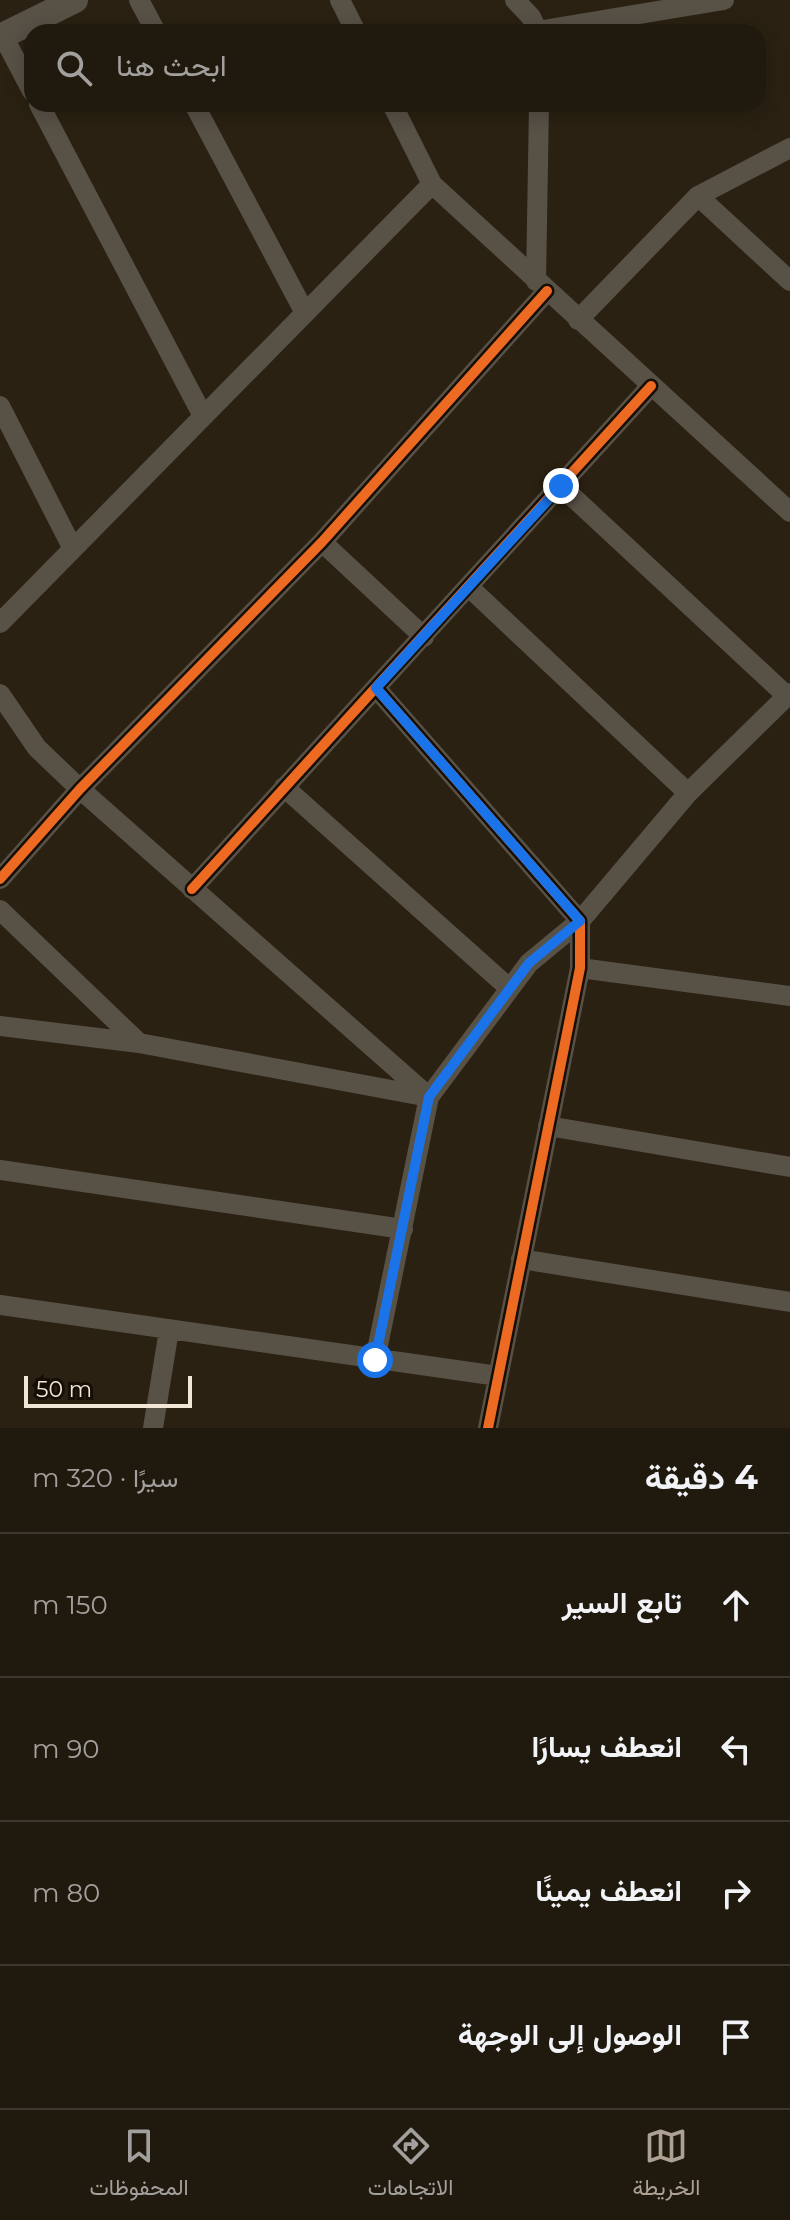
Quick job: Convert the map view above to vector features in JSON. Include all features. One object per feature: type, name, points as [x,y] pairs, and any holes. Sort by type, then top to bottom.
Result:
[{"type":"street","points":[[27,24],[75,0]]},
{"type":"street","points":[[139,0],[152,24]]},
{"type":"street","points":[[340,0],[352,24]]},
{"type":"street","points":[[515,0],[534,24]]},
{"type":"street","points":[[580,24],[724,0]]},
{"type":"street","points":[[24,26],[1,37],[24,77]]},
{"type":"street","points":[[43,112],[203,416]]},
{"type":"street","points":[[198,112],[305,313]]},
{"type":"street","points":[[396,112],[432,184],[790,512]]},
{"type":"street","points":[[0,879],[80,789],[322,542],[541,286],[539,112]]},
{"type":"street","points":[[578,320],[698,196],[790,148]]},
{"type":"street","points":[[0,623],[432,184]]},
{"type":"street","points":[[698,196],[790,281]]},
{"type":"street","points":[[192,889],[470,588],[651,386]]},
{"type":"street","points":[[0,406],[73,549]]},
{"type":"street","points":[[375,1360],[429,1097],[508,987],[529,963],[580,921],[688,793],[789,694],[561,486]]},
{"type":"street","points":[[322,542],[424,637]]},
{"type":"street","points":[[470,588],[688,793]]},
{"type":"street","points":[[376,688],[580,921],[580,968],[489,1428]]},
{"type":"street","points":[[0,694],[37,748],[80,789],[429,1097]]},
{"type":"street","points":[[284,787],[508,987]]},
{"type":"street","points":[[0,910],[139,1043]]},
{"type":"street","points":[[580,968],[790,996]]},
{"type":"street","points":[[0,1026],[139,1043],[429,1097]]},
{"type":"street","points":[[548,1126],[790,1167]]},
{"type":"street","points":[[0,1170],[403,1229]]},
{"type":"street","points":[[521,1259],[790,1302]]},
{"type":"street","points":[[0,1305],[498,1376]]},
{"type":"street","points":[[153,1428],[169,1330]]},
{"type":"cycle path","points":[[0,879],[80,789],[322,542],[547,291]]},
{"type":"cycle path","points":[[192,889],[651,386]]},
{"type":"cycle path","points":[[376,688],[580,921],[580,968],[488,1428]]},
{"type":"route","points":[[375,1360],[429,1097],[508,987],[529,963],[580,921],[376,688],[561,486]]}]
